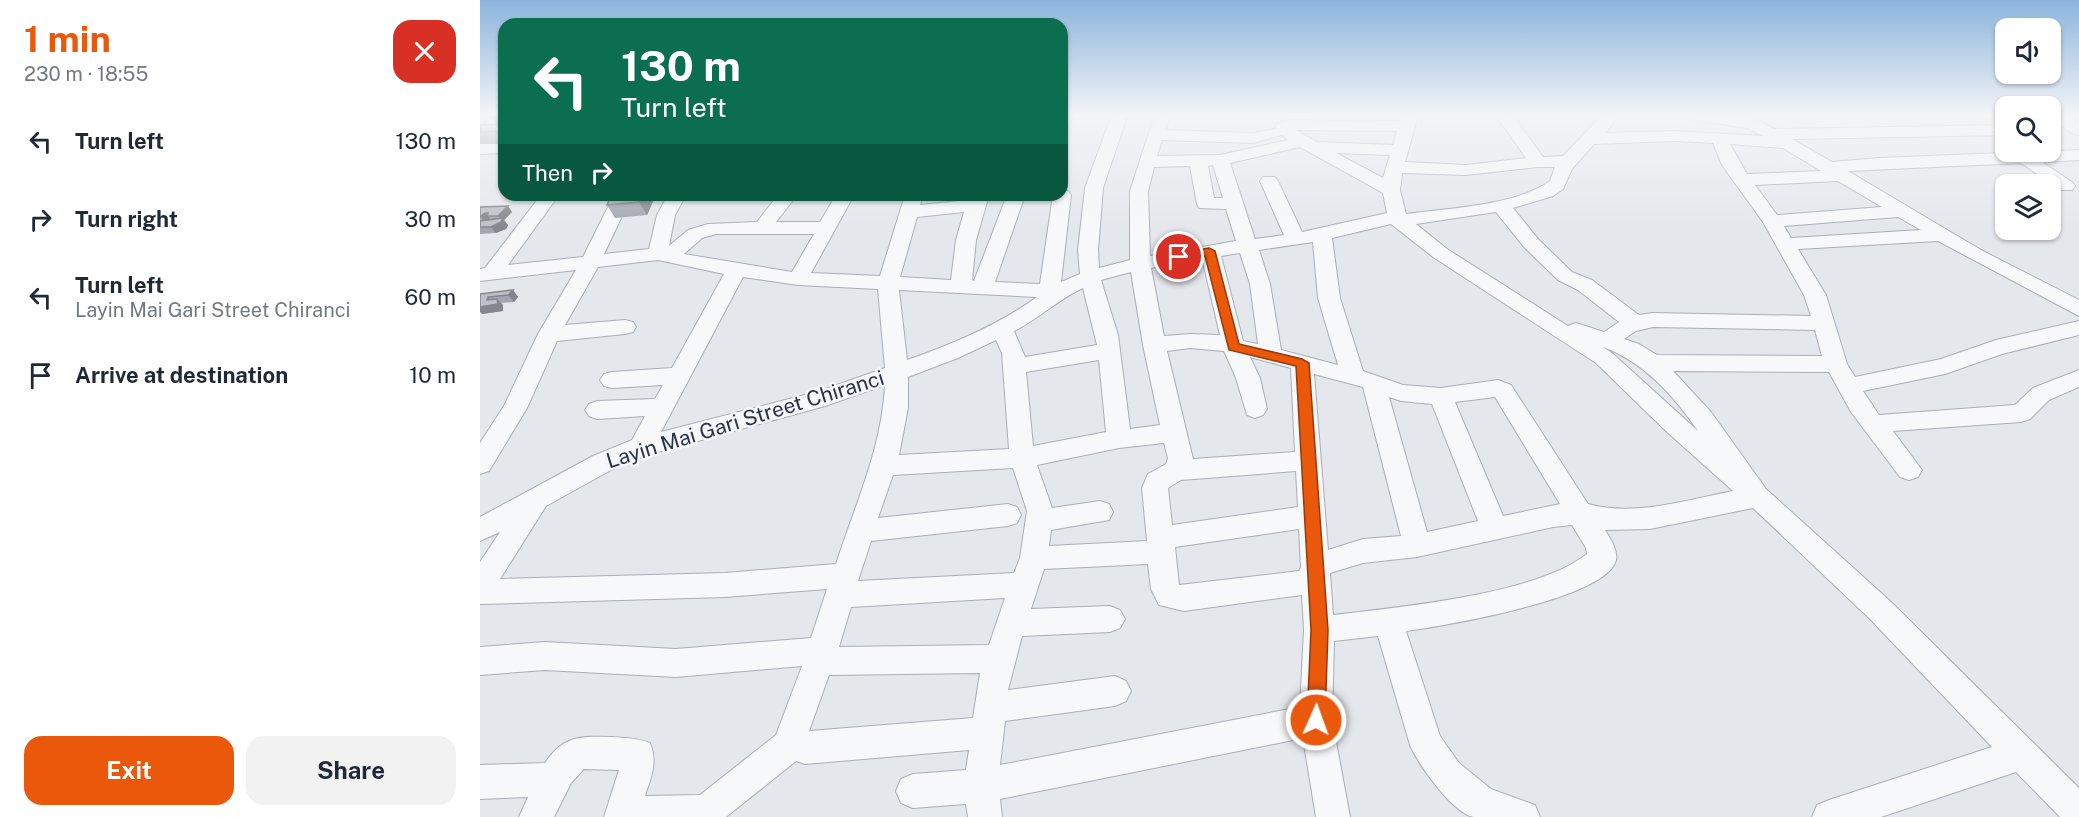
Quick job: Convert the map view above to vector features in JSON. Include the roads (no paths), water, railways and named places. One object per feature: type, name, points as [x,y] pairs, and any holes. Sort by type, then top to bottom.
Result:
[{"type":"street","points":[[1107,152],[1094,188],[1088,250],[1090,277],[1104,324],[1109,351],[1119,439]]},
{"type":"street","points":[[1150,152],[1140,191],[1140,264],[1154,345],[1173,433],[1181,458],[1176,470]]},
{"type":"street","points":[[1147,162],[1220,160],[1256,152]]},
{"type":"street","points":[[1322,152],[1391,190]]},
{"type":"street","points":[[1353,152],[1466,170],[1571,160]]},
{"type":"street","points":[[1400,152],[1391,190],[1397,214],[1396,220],[1440,253],[1604,358],[1676,426],[1801,535],[1880,610],[2079,812]]},
{"type":"street","points":[[1531,152],[1538,162]]},
{"type":"street","name":"Layin Mai Gari Street Chiranci","points":[[480,530],[602,463],[641,447],[825,398],[950,352],[1019,320],[1054,291],[1090,277],[1140,264],[1209,251],[1322,235],[1396,220],[1533,198],[1557,185],[1563,169],[1576,152]]},
{"type":"street","points":[[1724,152],[1741,180],[1772,221],[1815,295],[1836,364],[1872,424],[1909,470]]},
{"type":"street","points":[[1803,152],[1974,254],[2079,309]]},
{"type":"street","points":[[2061,156],[2079,155]]},
{"type":"street","points":[[1741,180],[1995,159]]},
{"type":"street","points":[[1220,160],[1260,285],[1271,356]]},
{"type":"street","points":[[1197,161],[1206,204],[1233,203]]},
{"type":"street","points":[[2031,162],[2066,186]]},
{"type":"street","points":[[1269,182],[1296,239]]},
{"type":"street","points":[[1068,190],[1094,188]]},
{"type":"street","points":[[486,274],[545,201]]},
{"type":"street","points":[[480,464],[515,408],[549,334],[591,261],[620,201]]},
{"type":"street","points":[[664,255],[666,215],[674,201]]},
{"type":"street","points":[[762,228],[783,201]]},
{"type":"street","points":[[798,279],[842,201]]},
{"type":"street","points":[[536,817],[563,764],[572,755],[581,752],[638,755],[638,765],[622,815],[706,815],[717,801],[792,742],[793,729],[884,466],[896,408],[897,371],[888,283],[911,204],[961,201]]},
{"type":"street","points":[[961,287],[967,236],[978,201]]},
{"type":"street","points":[[982,288],[1014,201]]},
{"type":"street","points":[[486,274],[664,255],[736,271],[798,279],[1054,291],[1061,201]]},
{"type":"street","points":[[1500,205],[1531,243],[1565,276],[1585,285],[1635,323]]},
{"type":"street","points":[[1772,221],[1903,211]]},
{"type":"street","points":[[664,255],[695,234],[706,230],[827,228]]},
{"type":"street","points":[[967,236],[1001,234]]},
{"type":"street","points":[[1322,235],[1332,311],[1363,379],[1417,546]]},
{"type":"street","points":[[1784,243],[1942,235]]},
{"type":"street","points":[[1209,251],[1234,347],[1248,378],[1256,409]]},
{"type":"street","points":[[641,447],[736,271]]},
{"type":"street","points":[[1609,340],[1620,329],[1635,323],[1653,320],[1824,323]]},
{"type":"street","points":[[1543,321],[1609,340],[1631,349],[1653,363],[1702,418],[1757,497]]},
{"type":"street","points":[[549,334],[626,327]]},
{"type":"street","points":[[983,801],[993,683],[1029,571],[1040,511],[1022,458],[1013,353],[1002,328]]},
{"type":"street","points":[[1849,386],[1945,366],[1996,348],[2079,328]]},
{"type":"street","points":[[1154,345],[1207,341],[1224,343],[1363,379],[1401,393],[1441,396],[1492,387],[1503,391],[1600,546],[1602,559],[1595,567],[1563,585],[1527,595],[1388,621],[1319,630]]},
{"type":"street","points":[[1015,366],[1109,351]]},
{"type":"street","points":[[1302,363],[1319,630],[1316,720],[1333,817]]},
{"type":"street","points":[[1653,363],[1836,364]]},
{"type":"street","points":[[612,380],[678,376]]},
{"type":"street","points":[[1872,424],[2021,413],[2041,394],[2079,378]]},
{"type":"street","points":[[1441,396],[1494,528]]},
{"type":"street","points":[[597,410],[662,407]]},
{"type":"street","points":[[884,466],[1022,458],[1119,439],[1173,433]]},
{"type":"street","points":[[1308,461],[1176,470],[1157,480],[1155,488],[1165,589],[1169,596],[1184,598],[1304,583],[1315,576],[1316,565]]},
{"type":"street","points":[[1316,565],[1363,551],[1417,546],[1524,520],[1581,513],[1607,520],[1650,519],[1757,497]]},
{"type":"street","points":[[480,586],[538,498]]},
{"type":"street","points":[[1039,521],[1100,512]]},
{"type":"street","points":[[860,531],[1008,515]]},
{"type":"street","points":[[480,592],[725,585],[842,585],[1029,571],[1312,516]]},
{"type":"street","points":[[1011,623],[1110,619]]},
{"type":"street","points":[[1388,621],[1426,745],[1447,775],[1481,803],[1523,817]]},
{"type":"street","points":[[480,661],[545,656],[676,663],[820,656],[1000,659]]},
{"type":"street","points":[[792,742],[806,748],[989,721],[1115,691]]},
{"type":"street","points":[[913,791],[983,801],[1316,720]]},
{"type":"street","points":[[1829,817],[2020,754]]},
{"type":"street","points":[[480,782],[555,779]]}]
